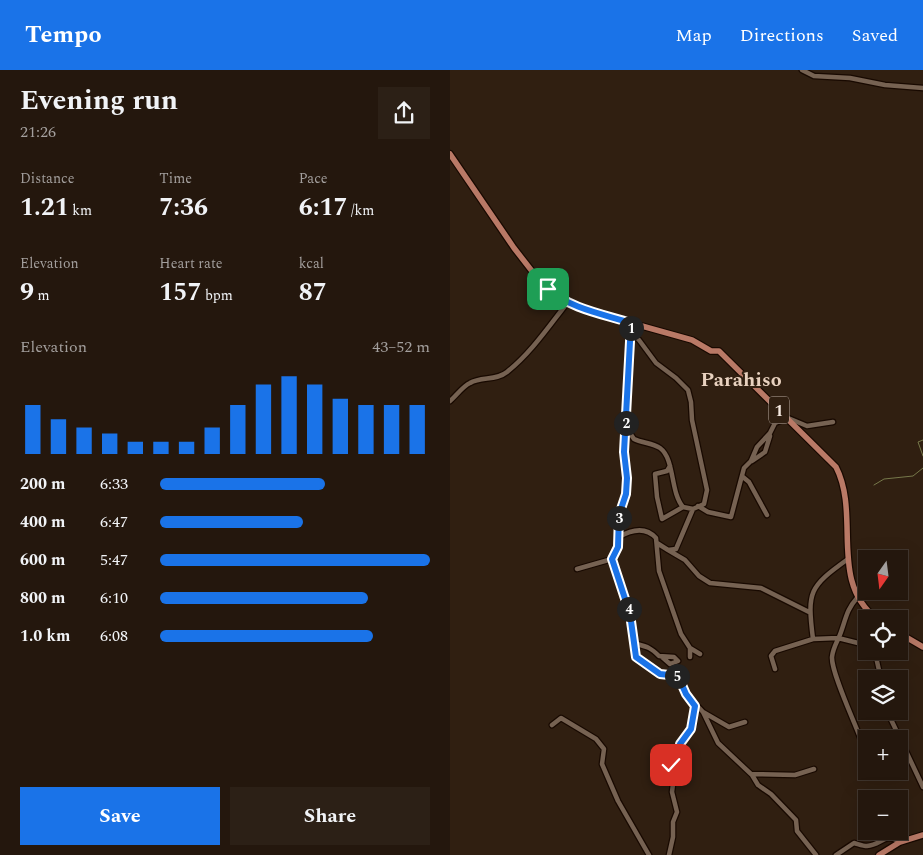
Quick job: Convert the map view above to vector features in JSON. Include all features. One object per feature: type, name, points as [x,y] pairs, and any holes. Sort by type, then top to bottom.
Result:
[{"type":"main road","name":"1","points":[[450,154],[535,275],[558,298],[584,309],[692,340],[711,351],[719,351],[836,467],[846,502],[848,559],[857,598]]},
{"type":"main road","points":[[857,598],[867,610]]},
{"type":"main road","points":[[908,638],[923,647]]},
{"type":"main road","points":[[879,855],[900,842],[923,835]]},
{"type":"street","points":[[802,70],[814,76],[850,78],[885,85],[923,88]]},
{"type":"street","points":[[450,401],[468,383],[479,379],[494,378],[507,372],[548,329],[568,302]]},
{"type":"street","points":[[577,569],[612,559],[616,554],[619,537],[619,515],[626,489],[624,452],[631,323]]},
{"type":"street","points":[[631,332],[656,363],[685,386],[690,396],[692,420],[707,490],[704,504],[696,508],[676,549],[668,550]]},
{"type":"street","points":[[670,466],[668,471],[655,474],[657,497],[662,519],[684,507],[731,516],[743,478],[744,468],[765,452],[775,422],[777,407]]},
{"type":"street","points":[[775,422],[788,418],[807,426],[833,422]]},
{"type":"street","points":[[626,426],[634,439],[660,448],[667,455],[671,477],[680,504],[684,507]]},
{"type":"street","points":[[751,461],[757,447],[770,433]]},
{"type":"street","points":[[743,478],[749,482],[767,515]]},
{"type":"street","points":[[619,537],[635,530],[653,534],[657,543],[658,565],[663,585],[680,634],[690,648],[700,654]]},
{"type":"street","points":[[657,543],[685,560],[699,576],[710,582],[761,588],[810,612]]},
{"type":"street","points":[[612,559],[630,614],[636,657],[660,674],[678,676],[686,694],[695,706],[703,712],[729,727],[745,722]]},
{"type":"street","points":[[813,639],[810,598],[813,589],[823,577],[848,559]]},
{"type":"street","points":[[857,598],[848,607],[834,647],[832,666],[858,730]]},
{"type":"street","points":[[632,637],[636,644],[650,647],[662,657],[674,657],[678,661],[673,663],[671,672],[668,674]]},
{"type":"street","points":[[774,669],[771,656],[774,651],[813,639],[838,638],[858,643]]},
{"type":"street","points":[[690,648],[690,657]]},
{"type":"street","points":[[669,855],[673,837],[673,822],[677,812],[672,792],[674,776],[670,769],[679,754],[680,744],[694,724],[695,706]]},
{"type":"street","points":[[703,712],[718,743],[752,774],[758,784],[771,794],[796,820],[797,831],[816,855]]},
{"type":"street","points":[[552,725],[560,718],[596,739],[604,749],[602,764],[618,801],[649,855]]},
{"type":"street","points":[[891,720],[923,787]]},
{"type":"street","points":[[752,774],[795,776],[814,769]]},
{"type":"street","points":[[836,855],[854,844],[867,846],[889,838],[900,842]]},
{"type":"waterway","points":[[923,440],[918,442],[923,456]]},
{"type":"waterway","points":[[874,485],[884,479],[913,476],[923,468]]},
{"type":"district","name":"Parahiso","points":[[741,379]]},
{"type":"route","points":[[548,289],[558,298],[584,309],[631,323],[624,452],[627,478],[626,494],[619,515],[618,547],[612,559],[630,614],[636,657],[662,675],[672,674],[678,676],[684,685],[686,694],[695,706],[694,724],[680,744],[679,754],[671,765]]}]
